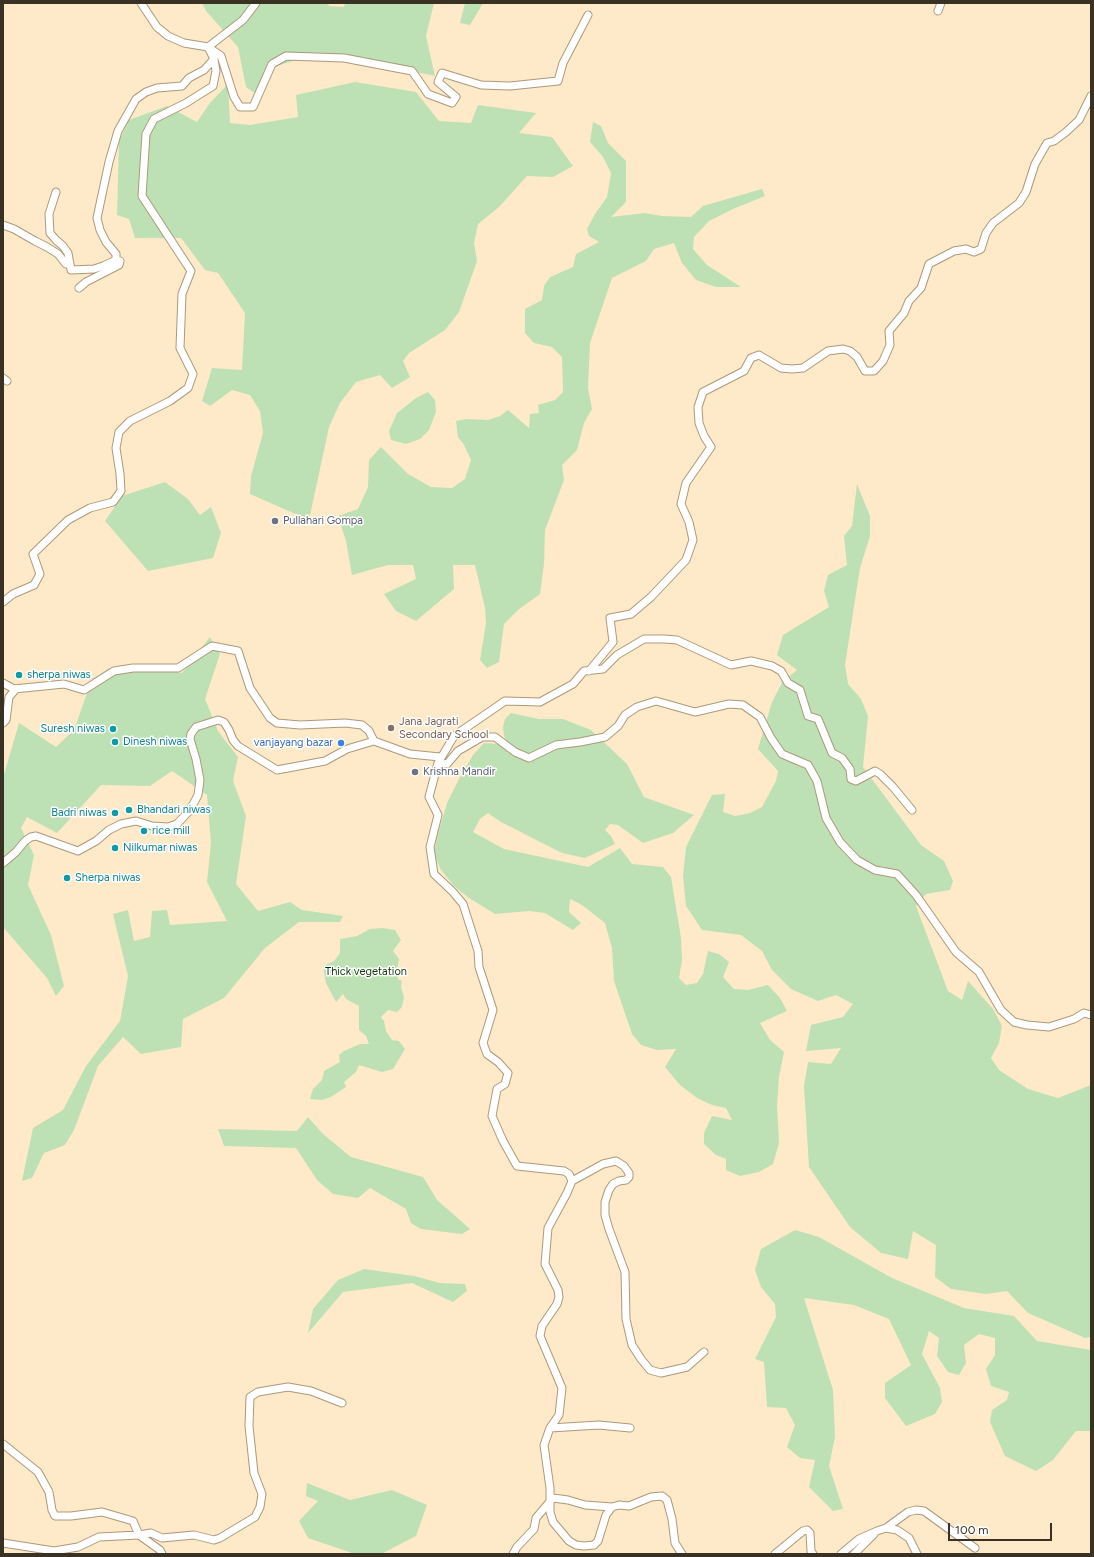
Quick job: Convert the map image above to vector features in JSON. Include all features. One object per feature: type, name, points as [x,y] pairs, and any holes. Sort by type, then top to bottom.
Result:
[{"type":"street","points":[[141,3],[157,28],[168,36],[184,43],[208,47],[221,56],[234,97],[240,107],[253,107],[272,64],[286,56],[344,58],[412,71],[428,94],[452,103],[456,97],[438,82],[442,73],[481,85],[510,86],[558,81],[563,63],[588,15]]},
{"type":"street","points":[[208,47],[243,20],[256,3]]},
{"type":"street","points":[[938,11],[941,3]]},
{"type":"street","points":[[3,602],[13,594],[34,585],[40,574],[33,554],[68,520],[90,508],[113,502],[121,491],[116,448],[120,432],[130,421],[170,401],[188,388],[193,374],[180,348],[182,294],[191,271],[142,196],[146,134],[154,118],[186,103],[213,86],[216,71],[214,59],[208,47]]},
{"type":"street","points":[[116,260],[116,254],[106,242],[100,230],[98,218],[109,162],[118,131],[136,99],[146,92],[157,88],[182,86],[189,78],[204,70],[214,59]]},
{"type":"street","points":[[589,671],[613,642],[610,618],[631,614],[651,597],[686,560],[693,540],[689,522],[681,504],[686,483],[711,447],[704,436],[699,423],[698,407],[703,392],[744,371],[751,358],[759,355],[781,368],[792,370],[803,368],[828,351],[843,349],[857,357],[865,371],[874,371],[883,361],[890,345],[889,331],[904,313],[909,301],[921,288],[929,264],[954,251],[966,249],[974,252],[981,249],[986,233],[993,223],[1019,203],[1026,192],[1035,164],[1047,143],[1054,141],[1079,120],[1091,96]]},
{"type":"street","points":[[56,192],[49,214],[50,232],[52,236],[66,249],[71,270],[88,270],[103,266],[116,260]]},
{"type":"street","points":[[3,225],[14,229],[47,247],[58,254],[66,264],[70,264]]},
{"type":"street","points":[[79,288],[86,282],[119,265],[120,261],[116,260]]},
{"type":"street","points":[[612,1507],[606,1516],[598,1541],[594,1544],[584,1546],[576,1545],[569,1541],[553,1522],[550,1512],[550,1488],[544,1445],[550,1428],[559,1414],[562,1388],[540,1336],[542,1326],[557,1304],[559,1297],[558,1290],[545,1264],[545,1256],[548,1228],[568,1193],[572,1181],[569,1174],[564,1171],[517,1166],[492,1116],[498,1089],[505,1084],[508,1073],[498,1062],[487,1054],[483,1043],[493,1010],[479,967],[478,951],[463,904],[434,874],[430,847],[438,815],[429,797],[438,762],[454,736],[506,701],[540,702],[573,684],[584,671],[603,669],[617,655],[644,639],[664,638],[676,640],[731,665],[751,661],[772,666],[781,672],[788,683],[800,690],[808,716],[818,719],[832,753],[842,758],[846,763],[850,769],[851,779],[856,781],[875,771],[893,787],[912,810]]},
{"type":"street","points":[[3,683],[14,689],[64,684],[84,690],[114,671],[133,668],[178,668],[212,646],[238,651],[250,688],[270,718],[277,723],[300,725],[345,723],[362,725],[369,731],[374,741]]},
{"type":"street","points":[[3,724],[6,720],[9,697],[16,689]]},
{"type":"street","points":[[3,863],[31,837],[36,836],[78,851],[96,841],[109,830],[121,824],[136,821],[152,826],[168,827],[177,824],[190,810],[198,795],[200,780],[190,739],[191,734],[196,727],[218,720],[224,722],[233,740],[238,746],[277,770],[325,761],[348,749],[374,741],[410,754],[447,764],[458,751],[482,737],[495,737],[515,752],[529,758],[556,745],[605,737],[618,726],[625,715],[637,707],[656,701],[695,712],[730,704],[743,706],[760,717],[771,738],[782,754],[808,765],[817,781],[826,818],[840,842],[857,860],[875,870],[897,874],[916,895],[956,952],[979,972],[1001,1010],[1014,1022],[1049,1027],[1074,1019],[1084,1013],[1091,1015]]},
{"type":"street","points":[[572,1181],[603,1164],[616,1161],[624,1166],[629,1173],[629,1177],[626,1180],[613,1184],[609,1190],[605,1202],[605,1215],[625,1272],[626,1319],[632,1345],[640,1359],[650,1370],[661,1373],[687,1367],[704,1352]]},
{"type":"street","points":[[3,1543],[54,1551],[78,1547],[99,1537],[151,1533],[162,1538],[194,1535],[214,1540],[220,1538],[255,1517],[260,1507],[262,1494],[254,1473],[249,1426],[250,1397],[258,1392],[288,1387],[311,1391],[342,1404]]},
{"type":"street","points":[[550,1428],[599,1425],[630,1428]]},
{"type":"street","points":[[3,1444],[38,1472],[49,1492],[52,1510],[55,1516],[71,1516],[102,1512],[133,1521],[139,1535],[160,1550],[162,1554]]},
{"type":"street","points":[[513,1554],[517,1547],[534,1529],[536,1518],[541,1510],[550,1504],[553,1498],[568,1500],[585,1505],[612,1507],[619,1505],[629,1506],[651,1497],[662,1496],[667,1500],[672,1519],[675,1543],[682,1554]]},
{"type":"street","points":[[841,1554],[859,1539],[886,1528],[908,1512],[916,1510],[924,1511],[975,1548]]},
{"type":"street","points":[[886,1528],[897,1530],[909,1538],[917,1554]]},
{"type":"street","points":[[775,1554],[803,1530],[807,1530],[810,1533],[811,1551],[813,1554]]},
{"type":"street","points":[[854,1554],[876,1531]]},
{"type":"green space","points":[[202,3],[328,3],[329,6],[344,7],[345,3],[434,3],[426,36],[435,76],[355,59],[303,58],[273,67],[256,94],[246,87],[238,47],[206,11]]},
{"type":"green space","points":[[465,3],[483,3],[470,25],[460,23]]},
{"type":"green space","points":[[355,82],[416,92],[439,121],[471,123],[478,105],[536,113],[519,133],[552,137],[573,166],[553,177],[527,176],[499,207],[478,224],[474,243],[477,261],[459,312],[445,330],[409,353],[403,361],[410,377],[392,388],[380,375],[356,382],[340,403],[329,427],[309,520],[250,494],[251,476],[263,433],[260,411],[250,395],[232,390],[210,406],[202,401],[212,368],[242,370],[245,313],[218,273],[205,270],[181,238],[135,238],[129,219],[117,215],[119,141],[129,120],[167,106],[197,122],[210,103],[228,84],[230,123],[250,125],[298,117],[296,95]]},
{"type":"green space","points":[[593,122],[601,126],[608,143],[626,161],[626,202],[611,217],[645,213],[662,216],[691,217],[703,206],[762,189],[765,196],[709,221],[694,237],[693,249],[707,265],[741,287],[716,287],[696,280],[682,263],[674,243],[654,249],[646,261],[612,278],[590,343],[588,388],[592,409],[584,423],[577,450],[562,465],[564,480],[545,530],[544,563],[540,594],[518,610],[504,624],[499,662],[487,668],[480,660],[486,623],[485,608],[475,565],[453,565],[454,589],[416,621],[396,611],[384,594],[416,579],[413,565],[388,565],[352,575],[346,541],[338,516],[358,509],[368,487],[369,460],[381,447],[408,474],[431,487],[452,488],[465,479],[471,460],[464,445],[458,437],[456,421],[466,419],[488,420],[500,416],[508,410],[529,428],[530,414],[539,413],[538,405],[555,400],[563,392],[562,357],[552,347],[534,343],[525,333],[525,309],[542,300],[544,286],[550,277],[573,267],[576,254],[599,242],[589,236],[587,229],[607,197],[611,173],[603,157],[590,142]]},
{"type":"green space","points":[[428,392],[435,400],[436,412],[429,430],[420,439],[406,444],[391,440],[389,431],[397,413],[416,398]]},
{"type":"green space","points":[[165,482],[188,499],[200,515],[211,507],[221,533],[213,558],[148,571],[105,521],[122,496]]},
{"type":"green space","points":[[857,484],[870,516],[870,536],[860,568],[845,665],[848,684],[861,699],[868,716],[863,767],[921,845],[944,861],[953,881],[950,890],[926,894],[916,906],[948,991],[962,1000],[968,981],[993,1009],[1002,1026],[999,1043],[991,1058],[999,1070],[1028,1089],[1058,1098],[1091,1085],[1091,1337],[1085,1338],[1028,1313],[1007,1291],[986,1294],[951,1289],[935,1277],[936,1245],[913,1231],[908,1259],[881,1253],[850,1227],[809,1167],[804,1086],[808,1062],[831,1064],[841,1048],[806,1051],[811,1025],[843,1017],[853,1004],[836,995],[818,1001],[791,989],[772,970],[762,951],[741,935],[702,930],[686,906],[683,876],[686,847],[712,795],[725,794],[723,812],[735,816],[750,813],[762,807],[776,781],[778,771],[758,749],[772,702],[783,681],[797,670],[777,655],[783,635],[829,607],[824,591],[828,575],[847,565],[844,536],[852,526]]},
{"type":"green space","points":[[210,637],[220,654],[205,699],[218,731],[238,757],[233,781],[246,816],[236,884],[258,911],[290,902],[302,910],[343,916],[340,922],[299,922],[265,948],[224,998],[183,1019],[181,1047],[141,1054],[123,1037],[98,1066],[74,1130],[65,1145],[44,1153],[32,1178],[22,1181],[33,1128],[63,1110],[86,1066],[120,1021],[128,976],[113,914],[128,910],[134,941],[150,937],[152,911],[167,910],[170,925],[227,921],[207,882],[211,843],[207,795],[172,771],[150,786],[101,785],[57,833],[27,817],[21,828],[34,855],[28,885],[51,935],[64,986],[56,996],[47,978],[3,927],[3,778],[19,723],[56,747],[74,730],[92,679],[109,668],[145,664],[182,673]]},
{"type":"green space","points":[[511,713],[539,719],[563,719],[591,730],[627,764],[644,797],[694,815],[673,833],[643,843],[618,825],[610,824],[605,830],[611,836],[615,844],[585,858],[562,853],[501,822],[488,813],[480,819],[473,832],[504,849],[588,867],[620,848],[632,864],[663,867],[671,877],[681,938],[682,960],[679,978],[686,985],[697,983],[703,974],[708,951],[719,954],[729,962],[723,977],[734,989],[748,990],[768,985],[780,998],[787,1011],[760,1023],[770,1040],[784,1052],[779,1077],[777,1106],[779,1143],[773,1164],[759,1172],[740,1176],[726,1170],[726,1159],[716,1155],[704,1144],[704,1133],[712,1116],[732,1120],[726,1108],[712,1105],[697,1098],[680,1085],[665,1067],[676,1049],[657,1050],[641,1045],[632,1034],[614,981],[612,948],[605,923],[582,905],[570,899],[569,912],[581,923],[573,930],[545,913],[529,911],[495,914],[469,898],[454,886],[441,870],[434,854],[437,837],[447,803],[473,755],[484,743],[498,744],[509,752],[510,748],[504,736],[503,727],[505,719]]},
{"type":"green space","name":"Thick vegetation","points":[[382,928],[395,930],[401,940],[393,951],[399,959],[397,970],[398,979],[402,981],[401,987],[404,997],[402,1007],[397,1012],[388,1010],[381,1017],[384,1021],[386,1031],[392,1040],[399,1041],[405,1049],[393,1069],[382,1072],[359,1065],[356,1072],[344,1082],[346,1087],[331,1097],[322,1100],[310,1099],[313,1089],[322,1080],[324,1071],[340,1062],[339,1055],[344,1051],[360,1044],[369,1044],[366,1036],[359,1030],[359,1006],[346,999],[343,994],[336,1002],[326,983],[323,966],[334,961],[340,953],[340,939],[357,936],[370,929]]},
{"type":"green space","points":[[308,1117],[323,1134],[351,1157],[423,1177],[437,1200],[470,1229],[462,1234],[421,1229],[411,1223],[406,1209],[370,1188],[358,1198],[333,1194],[317,1180],[296,1148],[224,1146],[218,1129],[297,1131]]},
{"type":"green space","points":[[795,1230],[819,1237],[892,1278],[964,1308],[1014,1316],[1037,1341],[1091,1350],[1091,1432],[1076,1431],[1053,1460],[1036,1471],[1005,1456],[990,1422],[992,1410],[1007,1400],[1009,1392],[991,1386],[986,1369],[995,1355],[995,1338],[979,1334],[964,1345],[966,1363],[959,1375],[948,1372],[937,1356],[939,1338],[929,1331],[922,1354],[940,1388],[942,1402],[935,1414],[906,1426],[885,1398],[885,1383],[911,1365],[889,1319],[854,1305],[804,1298],[833,1390],[835,1437],[829,1466],[843,1509],[833,1511],[809,1487],[815,1460],[800,1458],[787,1447],[795,1425],[786,1408],[767,1407],[764,1362],[755,1359],[776,1317],[775,1304],[761,1287],[755,1270],[761,1249]]},
{"type":"green space","points":[[364,1269],[414,1276],[440,1283],[465,1284],[467,1291],[453,1302],[412,1283],[343,1292],[308,1333],[313,1309],[338,1280]]},
{"type":"green space","points":[[307,1483],[350,1500],[392,1490],[427,1505],[416,1536],[381,1554],[355,1554],[308,1538],[299,1521],[318,1501],[306,1496]]},
{"type":"place","name":"Pullahari Gompa","points":[[275,521]]},
{"type":"place","name":"sherpa niwas","points":[[19,675]]},
{"type":"place","name":"Jana Jagrati Secondary School","points":[[391,728]]},
{"type":"place","name":"Suresh niwas","points":[[113,729]]},
{"type":"place","name":"Dinesh niwas","points":[[115,742]]},
{"type":"place","name":"vanjayang bazar","points":[[341,743]]},
{"type":"place","name":"Krishna Mandir","points":[[415,772]]},
{"type":"place","name":"Bhandari niwas","points":[[129,810]]},
{"type":"place","name":"Badri niwas","points":[[115,813]]},
{"type":"place","name":"rice mill","points":[[144,831]]},
{"type":"place","name":"Nilkumar niwas","points":[[115,848]]},
{"type":"place","name":"Sherpa niwas","points":[[67,878]]}]
